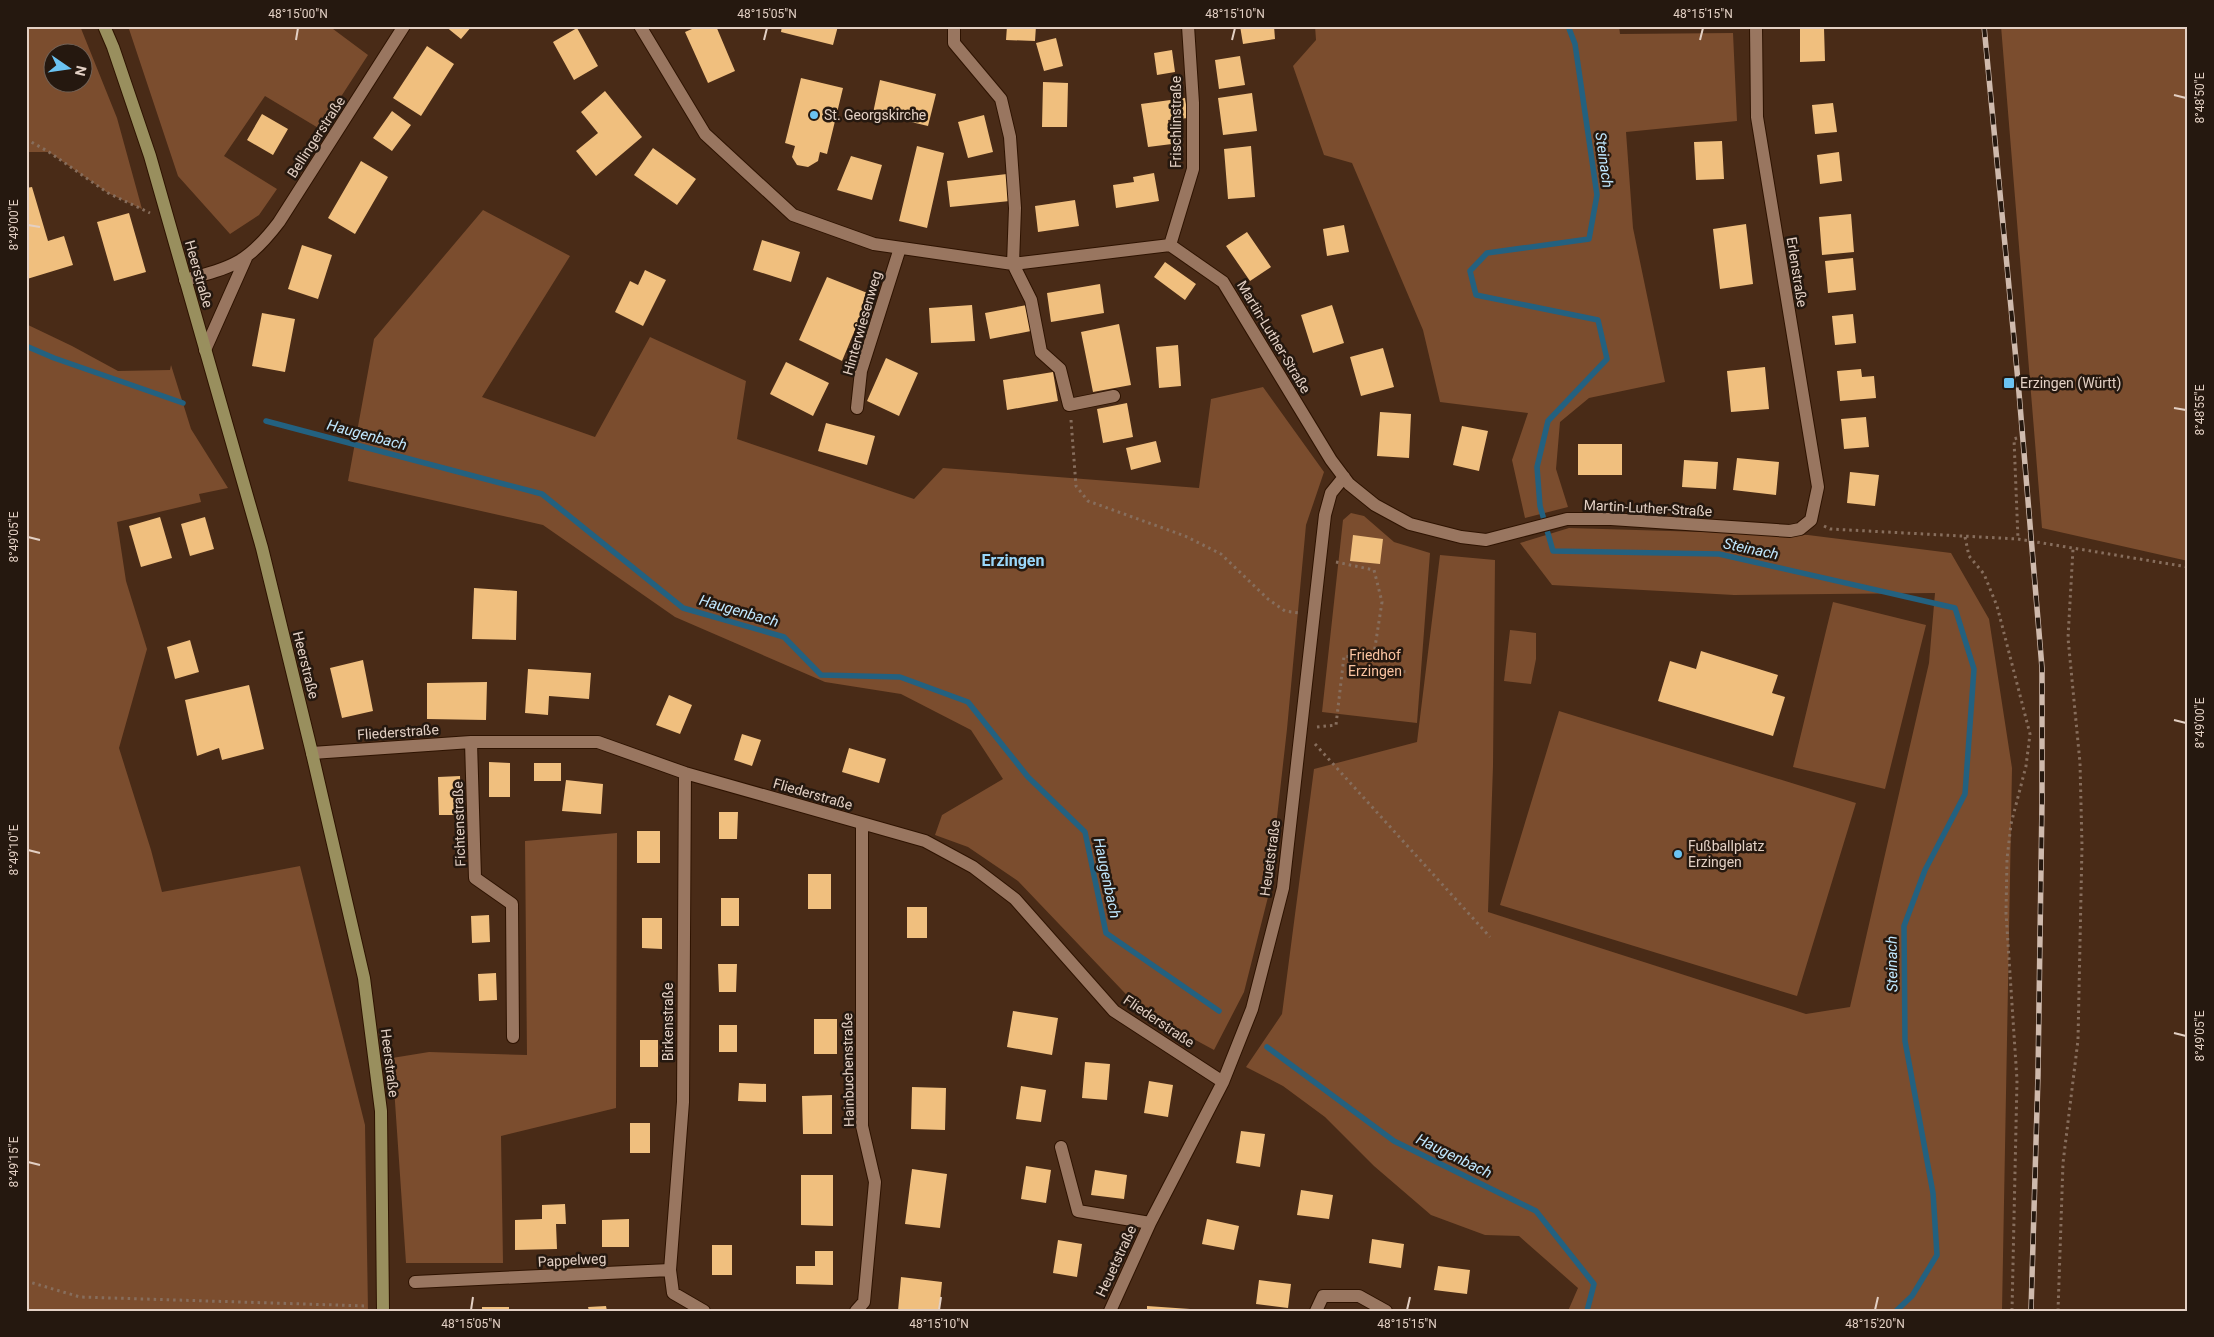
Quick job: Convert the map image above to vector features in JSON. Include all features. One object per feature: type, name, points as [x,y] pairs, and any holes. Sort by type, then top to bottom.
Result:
[{"type":"main road","name":"Heerstraße","points":[[104,26],[150,156],[262,548],[364,978],[380,1101],[383,1309]]},
{"type":"street","name":"Bellingerstraße","points":[[186,280],[226,269],[246,258],[262,245],[279,222],[404,26]]},
{"type":"street","points":[[640,26],[705,134],[793,215],[874,244],[1013,264],[1170,245]]},
{"type":"street","points":[[954,26],[954,43],[1001,100],[1010,138],[1015,208],[1013,264],[1031,300],[1041,352],[1060,368],[1069,405],[1114,396]]},
{"type":"street","name":"Frischlinstraße","points":[[1170,245],[1193,169],[1193,103],[1188,26]]},
{"type":"street","name":"Erlenstraße","points":[[1756,26],[1757,117],[1818,487],[1812,520]]},
{"type":"street","name":"Martin-Luther-Straße","points":[[1170,245],[1223,282],[1331,460],[1349,484],[1374,505],[1410,524],[1461,537],[1486,540],[1567,520],[1611,518],[1790,531],[1800,529],[1812,520]]},
{"type":"street","name":"Hinterwiesenweg","points":[[857,408],[861,371],[900,248]]},
{"type":"street","name":"Bellingerstraße","points":[[205,350],[246,258]]},
{"type":"street","name":"Heuetstraße","points":[[1110,1311],[1150,1223],[1223,1082],[1252,1009],[1283,888],[1325,514],[1330,493],[1344,477]]},
{"type":"street","name":"Fliederstraße","points":[[312,753],[471,742],[598,742],[685,773],[925,842],[973,867],[1015,899],[1114,1011],[1223,1082]]},
{"type":"street","name":"Fichtenstraße","points":[[471,742],[475,878],[512,904],[513,1037]]},
{"type":"street","name":"Birkenstraße","points":[[670,1270],[683,1102],[685,773]]},
{"type":"street","name":"Hainbuchenstraße","points":[[856,1311],[864,1302],[875,1182],[862,1126],[862,824]]},
{"type":"street","name":"Heuetstraße","points":[[1062,1147],[1078,1211],[1150,1223]]},
{"type":"street","points":[[670,1270],[673,1293],[704,1311]]},
{"type":"street","name":"Pappelweg","points":[[415,1282],[670,1270]]},
{"type":"street","points":[[1316,1311],[1323,1296],[1359,1296],[1386,1311]]},
{"type":"path","points":[[26,140],[49,152],[108,193],[169,222]]},
{"type":"path","points":[[1069,405],[1076,486],[1088,501],[1185,536],[1221,554],[1268,600],[1285,611],[1314,616]]},
{"type":"path","points":[[2018,438],[2014,439],[2018,540]]},
{"type":"path","points":[[1812,520],[1830,529],[2018,540],[2188,567]]},
{"type":"path","points":[[1965,537],[1969,556],[1984,574],[1997,606],[2030,734],[2026,766],[2011,824],[2007,859],[2006,913],[2017,1080],[2012,1311]]},
{"type":"path","points":[[2058,1311],[2063,1163],[2078,1040],[2082,846],[2080,763],[2068,638],[2073,549]]},
{"type":"path","points":[[1320,559],[1374,570],[1382,602],[1372,668],[1407,672]]},
{"type":"path","points":[[1301,729],[1336,725],[1344,656],[1373,660]]},
{"type":"path","points":[[1301,729],[1490,937]]},
{"type":"path","points":[[26,1281],[80,1297],[383,1309]]},
{"type":"green space","points":[[26,26],[80,26],[86,42],[42,42],[42,92],[92,92],[92,56],[117,118],[142,209],[108,193],[49,152],[26,152]]},
{"type":"green space","points":[[128,26],[329,26],[368,55],[320,129],[265,96],[224,156],[277,189],[259,215],[230,234],[178,176]]},
{"type":"green space","points":[[1315,26],[1619,26],[1620,34],[1733,33],[1737,121],[1626,132],[1633,228],[1665,382],[1589,398],[1560,422],[1556,469],[1568,507],[1525,518],[1512,460],[1528,413],[1440,402],[1423,330],[1352,163],[1324,155],[1293,66],[1316,40]]},
{"type":"green space","points":[[2001,26],[2188,26],[2188,561],[2042,528]]},
{"type":"green space","points":[[483,210],[570,256],[482,397],[595,437],[650,337],[746,381],[737,439],[914,499],[943,468],[1199,488],[1211,399],[1263,387],[1324,472],[1306,525],[1287,729],[1268,897],[1244,992],[1214,1050],[1142,1011],[1018,881],[968,847],[935,835],[942,815],[1003,779],[971,730],[901,694],[825,682],[675,617],[543,525],[348,481],[374,339]]},
{"type":"green space","points":[[26,324],[118,371],[170,370],[171,365],[191,429],[228,488],[199,494],[201,502],[117,522],[126,581],[147,649],[119,748],[162,892],[300,866],[365,1125],[368,1311],[26,1311]]},
{"type":"green space","name":"Friedhof Erzingen","points":[[1351,513],[1364,516],[1394,542],[1430,553],[1417,723],[1322,712],[1343,520]]},
{"type":"green space","points":[[1569,528],[1808,535],[1951,553],[1989,619],[2012,768],[2002,1311],[1568,1311],[1578,1288],[1519,1236],[1485,1235],[1431,1215],[1374,1166],[1325,1117],[1283,1086],[1246,1067],[1282,1014],[1314,769],[1417,742],[1440,555],[1495,560],[1493,766],[1488,912],[1806,1014],[1850,1007],[1929,663],[1935,593],[1734,595],[1552,585],[1520,543]]},
{"type":"green space","points":[[1833,602],[1926,625],[1885,789],[1793,767]]},
{"type":"green space","points":[[1510,630],[1536,633],[1536,659],[1531,684],[1504,681]]},
{"type":"green space","name":"Fußballplatz Erzingen","points":[[1559,711],[1856,803],[1797,996],[1500,905]]},
{"type":"green space","points":[[617,833],[616,1108],[501,1136],[503,1263],[406,1263],[392,1058],[429,1052],[527,1055],[525,841]]},
{"type":"building","points":[[445,26],[472,26],[461,39]]},
{"type":"building","points":[[699,26],[716,26],[735,71],[708,83],[685,32]]},
{"type":"building","points":[[782,26],[838,26],[833,45],[781,32]]},
{"type":"building","points":[[1007,26],[1036,26],[1035,41],[1006,40]]},
{"type":"building","points":[[1240,26],[1274,26],[1275,39],[1243,44]]},
{"type":"building","points":[[577,28],[598,66],[574,80],[553,42]]},
{"type":"building","points":[[1824,28],[1825,61],[1800,62],[1800,29]]},
{"type":"building","points":[[1056,38],[1063,66],[1044,71],[1036,43]]},
{"type":"building","points":[[427,46],[454,64],[421,116],[393,98]]},
{"type":"building","points":[[1172,50],[1175,72],[1157,75],[1154,53]]},
{"type":"building","points":[[1240,56],[1245,85],[1219,89],[1215,60]]},
{"type":"building","name":"St. Georgskirche","points":[[801,78],[843,88],[827,154],[820,152],[818,161],[808,167],[797,165],[792,157],[795,146],[785,143]]},
{"type":"building","points":[[880,80],[936,94],[928,126],[873,113]]},
{"type":"building","points":[[1043,82],[1068,83],[1067,127],[1042,127]]},
{"type":"building","points":[[605,91],[642,137],[596,176],[576,151],[598,133],[581,112]]},
{"type":"building","points":[[1252,93],[1257,131],[1223,135],[1218,98]]},
{"type":"building","points":[[1185,98],[1188,118],[1168,120],[1172,144],[1148,147],[1141,104]]},
{"type":"building","points":[[1833,103],[1837,132],[1815,134],[1812,105]]},
{"type":"building","points":[[392,111],[411,125],[392,151],[373,138]]},
{"type":"building","points":[[262,114],[288,129],[273,155],[247,140]]},
{"type":"building","points":[[984,115],[993,152],[968,158],[958,122]]},
{"type":"building","points":[[1722,141],[1724,179],[1696,180],[1694,142]]},
{"type":"building","points":[[917,146],[944,153],[927,228],[899,221]]},
{"type":"building","points":[[1251,146],[1255,197],[1228,199],[1224,149]]},
{"type":"building","points":[[653,148],[696,179],[677,205],[634,175]]},
{"type":"building","points":[[1839,152],[1842,181],[1820,184],[1817,155]]},
{"type":"building","points":[[851,156],[882,165],[872,200],[837,190]]},
{"type":"building","points":[[361,161],[388,177],[355,234],[328,218]]},
{"type":"building","points":[[1154,173],[1159,201],[1116,208],[1113,185],[1134,182],[1133,177]]},
{"type":"building","points":[[1007,174],[1010,201],[950,207],[947,181]]},
{"type":"building","points":[[32,187],[48,241],[64,236],[73,265],[27,279],[26,188]]},
{"type":"building","points":[[1075,200],[1079,226],[1038,232],[1035,206]]},
{"type":"building","points":[[129,213],[146,272],[114,281],[97,222]]},
{"type":"building","points":[[1851,214],[1854,252],[1822,255],[1819,217]]},
{"type":"building","points":[[1746,224],[1753,284],[1720,289],[1713,229]]},
{"type":"building","points":[[1344,225],[1349,252],[1327,256],[1323,229]]},
{"type":"building","points":[[1247,232],[1271,267],[1250,281],[1226,246]]},
{"type":"building","points":[[762,240],[800,252],[791,282],[753,270]]},
{"type":"building","points":[[302,245],[332,255],[318,299],[288,289]]},
{"type":"building","points":[[1853,258],[1856,290],[1828,293],[1825,261]]},
{"type":"building","points":[[1165,262],[1196,284],[1185,300],[1154,277]]},
{"type":"building","points":[[645,270],[666,280],[643,326],[615,312],[630,281],[638,285]]},
{"type":"building","points":[[827,277],[870,294],[842,361],[799,340]]},
{"type":"building","points":[[1100,284],[1104,313],[1051,322],[1047,293]]},
{"type":"building","points":[[972,305],[975,341],[931,343],[929,308]]},
{"type":"building","points":[[1027,305],[1031,331],[990,339],[985,313]]},
{"type":"building","points":[[1332,305],[1344,343],[1313,353],[1301,315]]},
{"type":"building","points":[[262,313],[295,319],[285,372],[252,366]]},
{"type":"building","points":[[1853,314],[1856,343],[1835,345],[1832,316]]},
{"type":"building","points":[[1119,324],[1131,385],[1093,392],[1081,332]]},
{"type":"building","points":[[1178,345],[1181,386],[1159,388],[1156,347]]},
{"type":"building","points":[[1383,348],[1394,387],[1361,396],[1350,357]]},
{"type":"building","points":[[886,358],[918,373],[899,416],[867,401]]},
{"type":"building","points":[[786,362],[829,383],[813,416],[770,394]]},
{"type":"building","points":[[1765,367],[1769,409],[1731,412],[1727,371]]},
{"type":"building","points":[[1861,369],[1862,377],[1874,376],[1876,398],[1840,401],[1837,371]]},
{"type":"building","points":[[1053,372],[1058,401],[1007,410],[1003,380]]},
{"type":"building","points":[[1127,403],[1133,437],[1103,443],[1097,409]]},
{"type":"building","points":[[1380,412],[1411,414],[1409,458],[1377,456]]},
{"type":"building","points":[[1866,417],[1869,447],[1844,449],[1841,419]]},
{"type":"building","points":[[826,423],[875,436],[867,465],[818,451]]},
{"type":"building","points":[[1462,426],[1488,431],[1479,471],[1453,465]]},
{"type":"building","points":[[1156,441],[1161,462],[1131,470],[1126,448]]},
{"type":"building","points":[[1578,444],[1622,444],[1622,475],[1578,475]]},
{"type":"building","points":[[1737,458],[1779,462],[1776,495],[1733,490]]},
{"type":"building","points":[[1684,460],[1718,462],[1716,489],[1682,487]]},
{"type":"building","points":[[1850,472],[1879,475],[1875,506],[1847,503]]},
{"type":"building","points":[[160,517],[172,558],[141,567],[129,526]]},
{"type":"building","points":[[205,517],[214,549],[190,556],[181,524]]},
{"type":"building","points":[[1353,535],[1383,539],[1380,564],[1350,561]]},
{"type":"building","points":[[474,588],[517,591],[516,640],[472,639]]},
{"type":"building","points":[[190,640],[199,672],[175,679],[167,647]]},
{"type":"building","points":[[1701,651],[1778,675],[1772,693],[1785,697],[1773,736],[1658,701],[1670,661],[1696,669]]},
{"type":"building","points":[[363,660],[373,711],[342,718],[330,668]]},
{"type":"building","points":[[528,669],[591,673],[589,699],[549,696],[548,715],[525,713]]},
{"type":"building","points":[[487,682],[486,720],[427,719],[427,683]]},
{"type":"building","points":[[249,685],[264,749],[222,760],[219,748],[197,756],[185,700]]},
{"type":"building","points":[[669,695],[692,705],[680,734],[656,725]]},
{"type":"building","points":[[742,734],[761,740],[752,766],[734,760]]},
{"type":"building","points":[[849,748],[886,759],[879,783],[842,772]]},
{"type":"building","points":[[489,762],[510,763],[510,797],[489,797]]},
{"type":"building","points":[[534,763],[561,763],[561,781],[534,781]]},
{"type":"building","points":[[460,776],[461,815],[439,815],[438,777]]},
{"type":"building","points":[[566,780],[603,784],[601,814],[562,811]]},
{"type":"building","points":[[719,812],[738,812],[737,839],[719,839]]},
{"type":"building","points":[[637,831],[660,831],[660,863],[637,863]]},
{"type":"building","points":[[808,874],[831,874],[831,909],[808,909]]},
{"type":"building","points":[[721,898],[739,898],[739,926],[721,926]]},
{"type":"building","points":[[907,907],[927,907],[927,938],[907,938]]},
{"type":"building","points":[[489,915],[490,942],[472,943],[471,916]]},
{"type":"building","points":[[642,918],[662,918],[662,949],[642,948]]},
{"type":"building","points":[[718,964],[737,964],[736,992],[719,992]]},
{"type":"building","points":[[496,973],[497,1000],[479,1001],[478,974]]},
{"type":"building","points":[[1013,1011],[1058,1018],[1052,1055],[1007,1047]]},
{"type":"building","points":[[814,1019],[837,1019],[837,1054],[814,1054]]},
{"type":"building","points":[[719,1025],[737,1025],[737,1052],[719,1052]]},
{"type":"building","points":[[640,1040],[658,1040],[658,1067],[640,1067]]},
{"type":"building","points":[[1085,1062],[1110,1064],[1107,1100],[1082,1098]]},
{"type":"building","points":[[1149,1081],[1173,1085],[1168,1117],[1144,1113]]},
{"type":"building","points":[[739,1083],[766,1084],[766,1102],[738,1101]]},
{"type":"building","points":[[1021,1086],[1046,1090],[1041,1122],[1016,1119]]},
{"type":"building","points":[[912,1087],[946,1088],[945,1130],[911,1129]]},
{"type":"building","points":[[832,1095],[832,1134],[803,1134],[802,1096]]},
{"type":"building","points":[[630,1123],[650,1123],[650,1153],[630,1153]]},
{"type":"building","points":[[1241,1131],[1265,1134],[1260,1167],[1236,1163]]},
{"type":"building","points":[[1026,1166],[1051,1170],[1046,1203],[1021,1199]]},
{"type":"building","points":[[912,1169],[947,1174],[940,1228],[905,1224]]},
{"type":"building","points":[[1095,1170],[1127,1175],[1124,1199],[1091,1195]]},
{"type":"building","points":[[801,1175],[833,1175],[833,1226],[801,1225]]},
{"type":"building","points":[[1301,1190],[1333,1195],[1329,1219],[1297,1215]]},
{"type":"building","points":[[565,1204],[566,1224],[556,1224],[557,1249],[515,1250],[515,1220],[542,1219],[542,1205]]},
{"type":"building","points":[[629,1219],[629,1247],[602,1247],[602,1220]]},
{"type":"building","points":[[1207,1219],[1239,1226],[1234,1250],[1202,1244]]},
{"type":"building","points":[[1372,1239],[1404,1244],[1401,1268],[1369,1263]]},
{"type":"building","points":[[1058,1240],[1082,1244],[1077,1277],[1053,1273]]},
{"type":"building","points":[[712,1245],[732,1245],[732,1275],[712,1275]]},
{"type":"building","points":[[815,1251],[833,1251],[833,1285],[796,1284],[796,1266],[815,1266]]},
{"type":"building","points":[[1438,1266],[1470,1270],[1467,1294],[1434,1290]]},
{"type":"building","points":[[901,1277],[942,1282],[939,1311],[898,1311]]},
{"type":"building","points":[[1259,1280],[1291,1284],[1288,1308],[1256,1304]]},
{"type":"building","points":[[606,1306],[607,1311],[589,1311],[588,1307]]},
{"type":"building","points":[[1147,1306],[1190,1309],[1190,1311],[1147,1311]]},
{"type":"building","points":[[482,1307],[509,1307],[509,1311],[482,1311]]},
{"type":"waterway","name":"Steinach","points":[[1568,26],[1575,44],[1597,195],[1589,239],[1487,253],[1470,271],[1476,295],[1598,320],[1607,359],[1548,421],[1537,467],[1540,506],[1553,551],[1719,554],[1955,608],[1974,669],[1965,794],[1925,870],[1904,926],[1905,1041],[1933,1193],[1937,1255],[1912,1296],[1896,1311]]},
{"type":"waterway","name":"Haugenbach","points":[[26,346],[54,358],[183,403]]},
{"type":"waterway","name":"Haugenbach","points":[[266,421],[542,494],[683,608],[784,637],[821,675],[900,677],[968,702],[1028,777],[1085,832],[1106,933],[1219,1011]]},
{"type":"waterway","name":"Haugenbach","points":[[1267,1047],[1394,1141],[1536,1211],[1594,1284],[1587,1311]]},
{"type":"railway","points":[[1984,26],[2018,381],[2042,668],[2038,1075],[2031,1311]]},
{"type":"place","name":"St. Georgskirche","points":[[814,115]]},
{"type":"place","name":"Erzingen (Württ)","points":[[2009,383]]},
{"type":"place","name":"Fußballplatz Erzingen","points":[[1678,854]]},
{"type":"district","name":"Erzingen","points":[[1013,560]]}]
